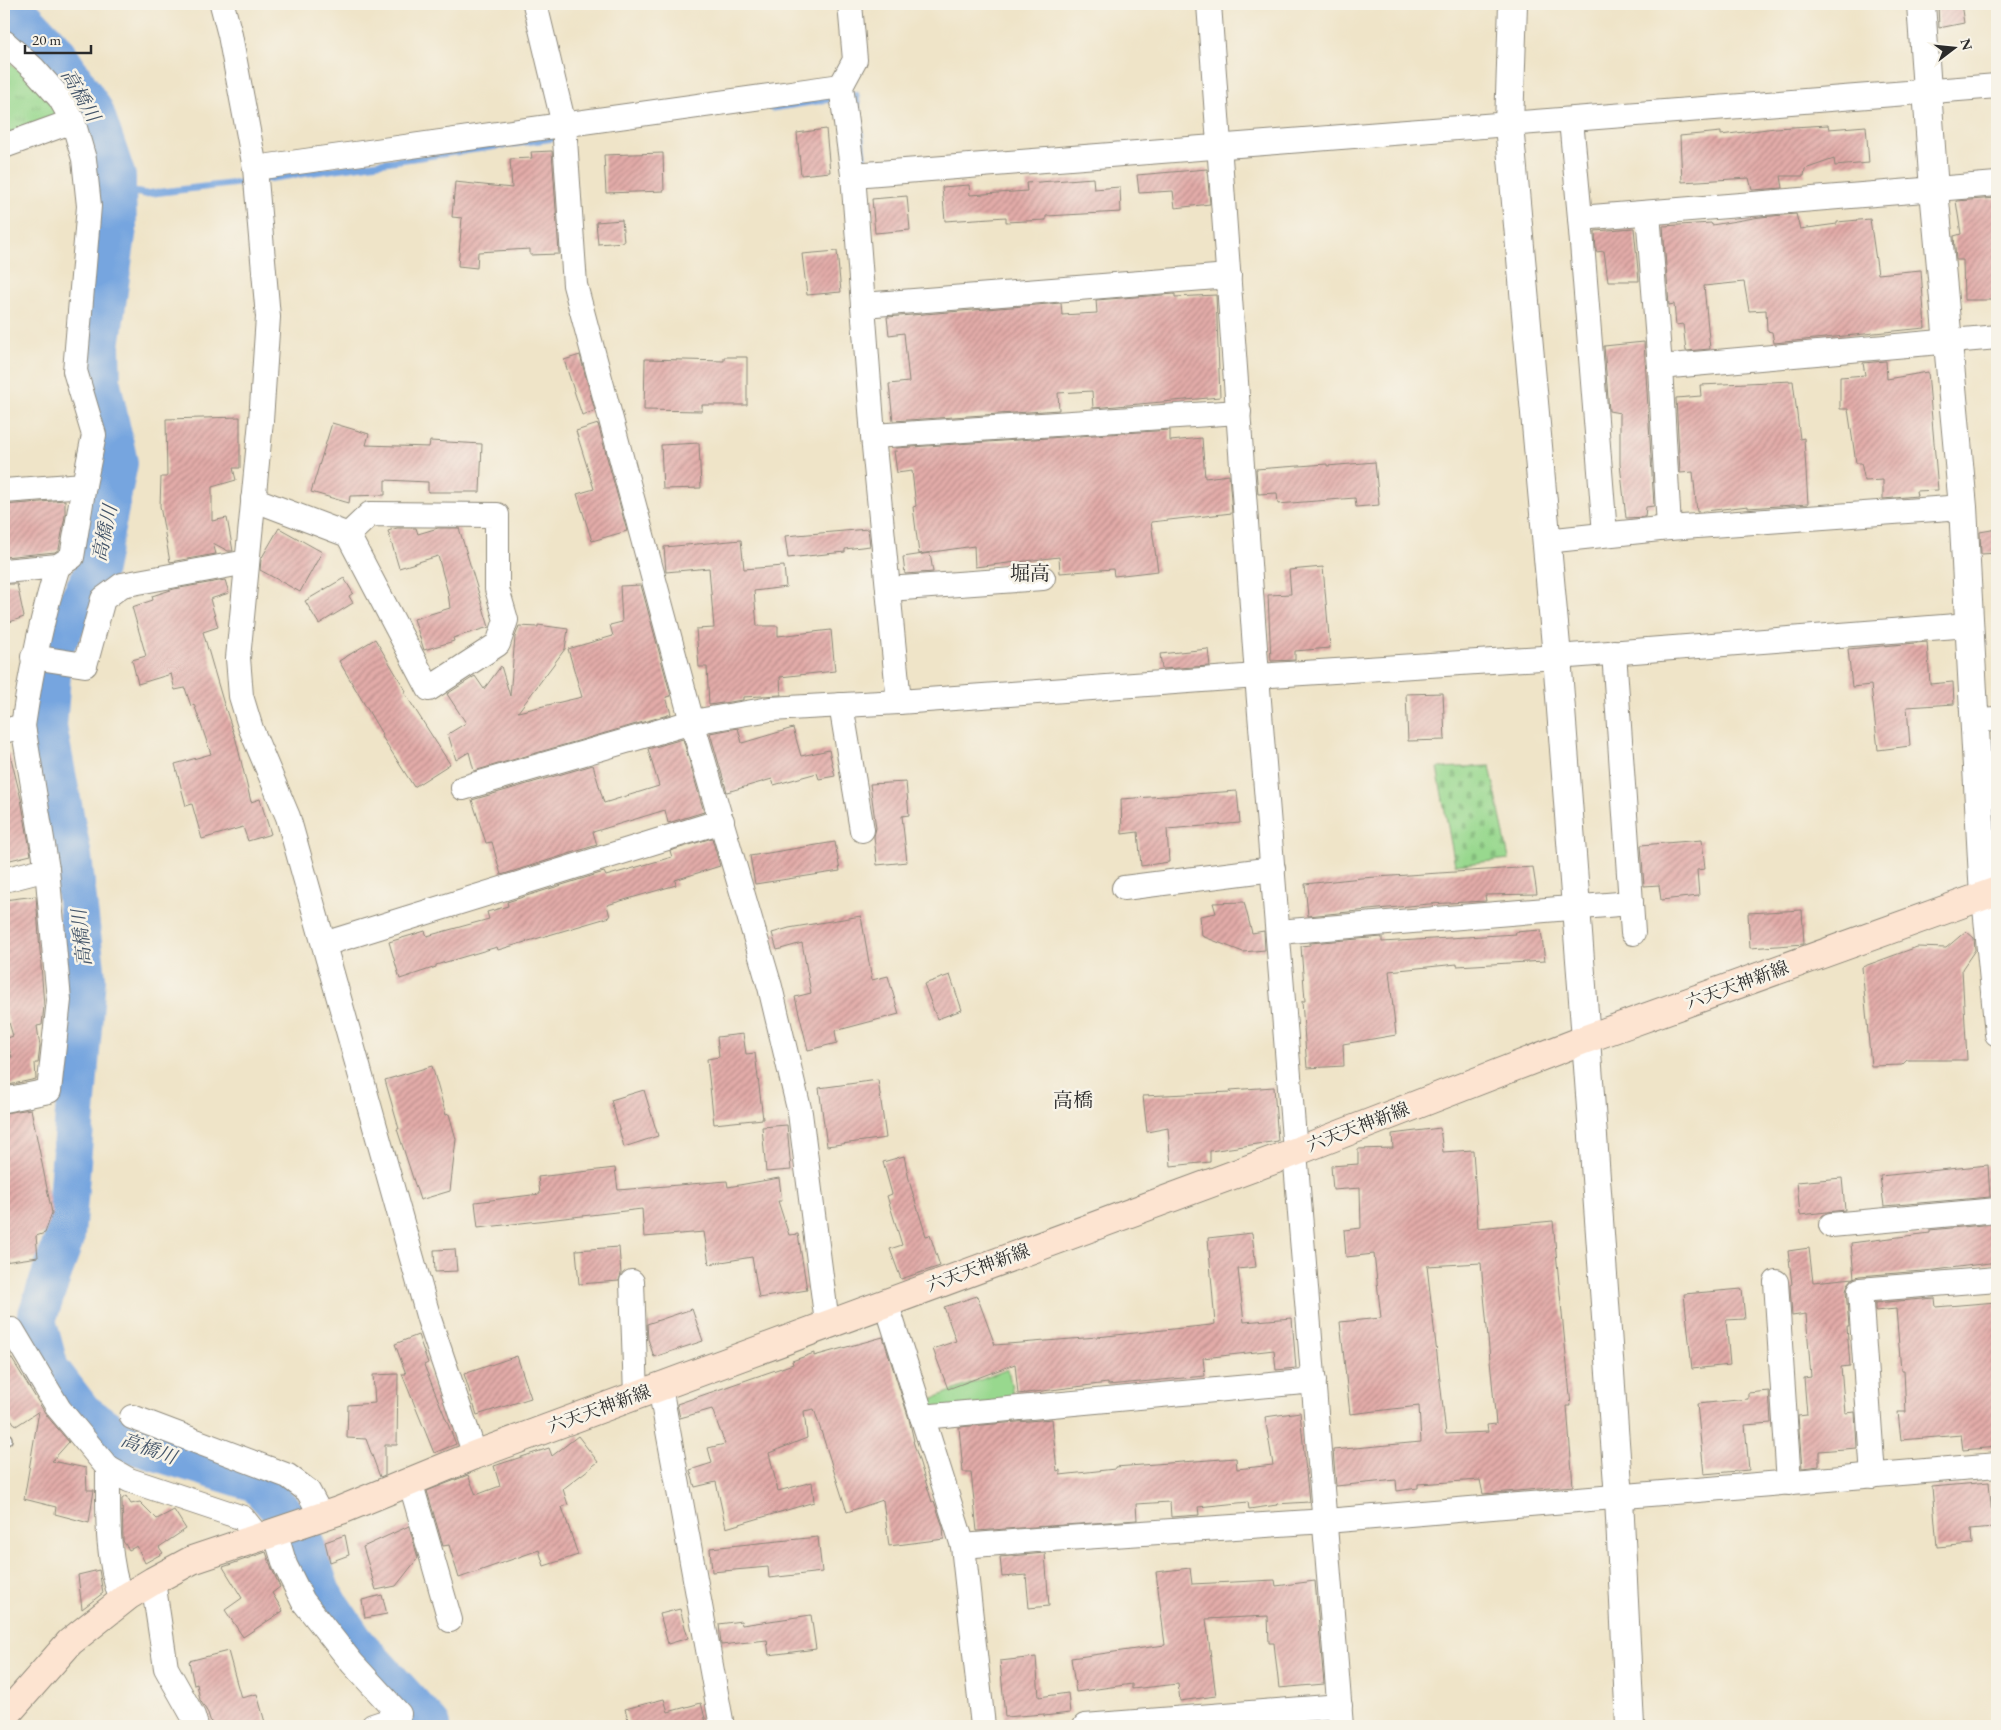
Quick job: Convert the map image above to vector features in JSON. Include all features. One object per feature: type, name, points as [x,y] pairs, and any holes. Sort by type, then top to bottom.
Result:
[{"type":"main road","name":"六天天神新線","points":[[4,1717],[70,1642],[122,1601],[153,1581],[192,1560],[316,1519],[476,1455],[827,1323],[1295,1152],[1586,1039],[1990,894]]},
{"type":"street","points":[[222,4],[230,35],[255,168],[268,317],[238,658],[241,696],[251,729],[288,817],[429,1320],[476,1455]]},
{"type":"street","points":[[535,4],[564,124],[576,284],[692,722],[770,988],[800,1112],[827,1323]]},
{"type":"street","points":[[850,4],[855,60],[841,86],[853,175],[873,436],[899,702]]},
{"type":"street","points":[[1085,1726],[1340,1716],[1326,1521],[1257,676],[1209,4]]},
{"type":"street","points":[[1513,4],[1509,124],[1557,657],[1586,1039],[1619,1498],[1630,1726]]},
{"type":"street","points":[[1920,4],[1934,190],[1963,507],[1969,625],[1986,720],[1990,894],[1997,1034]]},
{"type":"street","points":[[4,42],[34,69],[60,98],[73,121],[84,159],[88,206],[74,371],[94,435],[72,557],[58,566],[4,571]]},
{"type":"street","points":[[255,168],[841,86]]},
{"type":"street","points":[[853,175],[1997,86]]},
{"type":"street","points":[[1571,120],[1605,534]]},
{"type":"street","points":[[4,146],[73,121]]},
{"type":"street","points":[[1580,218],[1997,184]]},
{"type":"street","points":[[1648,212],[1660,367],[1669,528]]},
{"type":"street","points":[[863,305],[1229,276]]},
{"type":"street","points":[[1660,367],[1997,337]]},
{"type":"street","points":[[873,436],[1238,412]]},
{"type":"street","points":[[4,491],[84,485]]},
{"type":"street","points":[[253,499],[348,536],[429,689],[498,644],[506,620],[497,589],[497,515],[370,514],[348,536]]},
{"type":"street","points":[[1546,541],[1669,528],[1963,507]]},
{"type":"street","points":[[33,657],[85,665],[103,599],[122,585],[247,562]]},
{"type":"street","points":[[4,1100],[49,1092],[59,1000],[47,869],[13,728],[58,566]]},
{"type":"street","points":[[888,589],[1043,578]]},
{"type":"street","points":[[462,788],[692,722],[770,709],[899,702],[1257,676],[1557,657],[1969,625]]},
{"type":"street","points":[[1614,652],[1633,933]]},
{"type":"street","points":[[840,705],[862,830]]},
{"type":"street","points":[[324,944],[722,822]]},
{"type":"street","points":[[4,880],[47,869]]},
{"type":"street","points":[[1124,888],[1273,869]]},
{"type":"street","points":[[1278,932],[1631,903]]},
{"type":"street","points":[[1831,1225],[1997,1210]]},
{"type":"street","points":[[1873,1476],[1860,1290],[1997,1279]]},
{"type":"street","points":[[632,1282],[648,1391],[722,1726]]},
{"type":"street","points":[[1776,1282],[1790,1483]]},
{"type":"street","points":[[886,1302],[963,1546],[983,1726]]},
{"type":"street","points":[[12,1330],[59,1409],[108,1468],[129,1480],[243,1518],[267,1535],[303,1601],[352,1663],[399,1714],[391,1720],[373,1726]]},
{"type":"street","points":[[922,1416],[1314,1381]]},
{"type":"street","points":[[132,1417],[288,1476],[308,1491],[316,1519]]},
{"type":"street","points":[[963,1546],[1326,1521],[1997,1465]]},
{"type":"street","points":[[108,1468],[108,1531],[117,1588],[122,1601]]},
{"type":"street","points":[[410,1481],[450,1620]]},
{"type":"street","points":[[153,1581],[166,1668],[193,1716],[196,1726]]},
{"type":"green space","points":[[4,57],[41,91],[58,115],[4,135]]},
{"type":"green space","points":[[1490,766],[1509,859],[1455,865],[1437,768]]},
{"type":"green space","points":[[1008,1369],[1015,1404],[932,1412],[929,1400]]},
{"type":"building","points":[[1938,4],[1961,4],[1964,23],[1939,28]]},
{"type":"building","points":[[1828,125],[1829,129],[1866,126],[1869,163],[1835,166],[1834,159],[1805,169],[1804,176],[1781,176],[1783,188],[1752,190],[1749,178],[1682,182],[1680,136],[1721,132],[1721,135],[1775,128]]},
{"type":"building","points":[[826,129],[830,172],[801,175],[797,133]]},
{"type":"building","points":[[552,151],[559,254],[530,255],[530,249],[478,252],[477,268],[458,266],[462,218],[452,217],[455,182],[512,188],[510,159],[532,158],[531,152]]},
{"type":"building","points":[[663,153],[664,191],[606,193],[604,155]]},
{"type":"building","points":[[1207,169],[1210,204],[1175,208],[1173,191],[1139,193],[1137,175]]},
{"type":"building","points":[[1093,178],[1094,189],[1120,187],[1121,212],[1046,216],[1046,220],[1006,222],[1006,217],[945,221],[942,187],[969,185],[970,195],[1027,191],[1026,183]]},
{"type":"building","points":[[907,196],[910,230],[875,233],[872,199]]},
{"type":"building","points":[[1997,198],[1997,300],[1964,300],[1963,260],[1956,260],[1954,236],[1961,234],[1956,201]]},
{"type":"building","points":[[1796,214],[1800,229],[1837,224],[1837,222],[1870,219],[1878,274],[1921,270],[1925,328],[1774,343],[1772,332],[1767,331],[1766,310],[1749,311],[1744,282],[1704,286],[1710,349],[1686,351],[1683,324],[1676,325],[1674,304],[1669,305],[1663,226],[1711,223],[1712,225],[1760,217]]},
{"type":"building","points":[[622,220],[624,242],[598,244],[596,222]]},
{"type":"building","points":[[1634,228],[1639,281],[1608,281],[1604,251],[1596,252],[1595,231]]},
{"type":"building","points":[[837,251],[841,292],[807,295],[802,254]]},
{"type":"building","points":[[1175,294],[1175,297],[1216,295],[1220,397],[1093,408],[1092,391],[1058,393],[1059,410],[893,421],[889,384],[909,382],[904,333],[889,335],[887,317],[1061,303],[1062,315],[1097,313],[1096,300]]},
{"type":"building","points":[[1644,342],[1654,506],[1646,507],[1645,517],[1626,518],[1620,464],[1620,413],[1609,411],[1604,346]]},
{"type":"building","points":[[580,355],[595,411],[582,415],[564,360]]},
{"type":"building","points":[[724,357],[747,357],[747,405],[702,405],[702,411],[644,410],[645,359],[724,361]]},
{"type":"building","points":[[1886,361],[1887,379],[1928,372],[1938,490],[1916,491],[1917,496],[1883,499],[1883,480],[1865,481],[1861,463],[1856,463],[1848,409],[1840,409],[1840,377],[1865,375],[1863,363]]},
{"type":"building","points":[[1793,381],[1800,439],[1804,438],[1808,504],[1748,508],[1748,506],[1697,512],[1693,472],[1680,473],[1676,398],[1701,396],[1700,385]]},
{"type":"building","points":[[240,417],[240,468],[233,468],[236,480],[212,487],[212,521],[227,518],[233,551],[228,551],[213,543],[216,554],[170,562],[160,506],[161,477],[167,477],[166,419]]},
{"type":"building","points":[[332,423],[369,434],[366,445],[429,447],[430,441],[482,444],[480,492],[428,492],[428,482],[385,480],[385,495],[350,496],[349,503],[311,492]]},
{"type":"building","points":[[598,424],[627,531],[592,541],[577,494],[594,489],[576,431]]},
{"type":"building","points":[[1170,430],[1170,441],[1202,438],[1205,478],[1229,475],[1232,513],[1151,522],[1158,571],[1114,576],[1113,569],[1060,573],[1059,557],[975,567],[974,546],[919,554],[913,507],[916,506],[912,471],[897,473],[894,451],[897,451],[896,448]]},
{"type":"building","points":[[699,443],[701,488],[663,489],[661,445]]},
{"type":"building","points":[[1375,462],[1379,505],[1356,507],[1355,498],[1278,504],[1277,493],[1258,494],[1256,469]]},
{"type":"building","points":[[65,500],[65,516],[59,549],[55,552],[4,557],[4,505]]},
{"type":"building","points":[[279,528],[322,552],[300,592],[260,570],[261,559]]},
{"type":"building","points":[[397,528],[416,528],[418,534],[438,528],[459,528],[489,627],[453,638],[454,641],[424,650],[414,619],[450,608],[448,593],[438,556],[399,568],[388,531]]},
{"type":"building","points":[[868,529],[870,546],[845,549],[845,552],[788,558],[785,536]]},
{"type":"building","points":[[1997,529],[1997,553],[1981,554],[1980,532]]},
{"type":"building","points":[[741,540],[744,569],[784,566],[786,587],[754,591],[757,626],[778,626],[778,636],[831,630],[835,671],[780,677],[781,695],[743,697],[743,700],[709,705],[707,667],[699,667],[696,629],[714,628],[709,568],[666,572],[664,547]]},
{"type":"building","points":[[930,553],[933,572],[905,574],[903,557]]},
{"type":"building","points":[[1323,567],[1330,648],[1295,651],[1295,660],[1271,661],[1268,595],[1291,594],[1289,570]]},
{"type":"building","points":[[344,578],[353,593],[349,596],[353,603],[319,624],[305,601]]},
{"type":"building","points":[[225,580],[229,593],[210,599],[218,627],[203,632],[236,740],[251,802],[260,799],[271,834],[248,841],[243,827],[202,839],[192,804],[186,806],[175,764],[211,754],[194,704],[191,706],[185,688],[175,690],[171,674],[138,684],[132,660],[146,656],[132,607],[153,600],[152,596],[174,589]]},
{"type":"building","points":[[4,584],[17,584],[24,617],[4,624]]},
{"type":"building","points":[[641,585],[671,696],[666,697],[671,714],[474,771],[469,752],[456,760],[448,734],[466,723],[447,694],[475,676],[484,689],[501,666],[510,696],[515,637],[519,626],[538,627],[538,625],[568,629],[565,649],[518,712],[582,697],[568,649],[613,636],[610,625],[622,622],[620,586]]},
{"type":"building","points":[[375,639],[406,691],[404,692],[450,764],[414,787],[381,735],[339,661]]},
{"type":"building","points":[[1927,642],[1930,684],[1953,682],[1954,704],[1907,707],[1910,746],[1878,750],[1871,685],[1852,687],[1848,649]]},
{"type":"building","points":[[1208,649],[1210,666],[1162,669],[1160,654]]},
{"type":"building","points":[[1443,693],[1445,740],[1408,741],[1406,694]]},
{"type":"building","points":[[738,728],[742,743],[793,728],[801,756],[829,750],[835,776],[819,779],[817,773],[774,785],[772,779],[727,792],[710,733]]},
{"type":"building","points":[[683,739],[704,812],[668,823],[665,810],[593,832],[597,845],[501,875],[492,842],[486,843],[472,800],[593,765],[604,803],[659,786],[648,749]]},
{"type":"building","points":[[10,754],[21,799],[31,855],[6,861],[4,848],[4,755]]},
{"type":"building","points":[[906,782],[909,815],[902,816],[907,862],[877,865],[874,836],[876,828],[870,784]]},
{"type":"building","points":[[1237,791],[1240,823],[1167,829],[1169,862],[1141,866],[1138,832],[1122,834],[1121,799]]},
{"type":"building","points":[[712,838],[720,866],[675,880],[676,885],[607,905],[610,917],[498,950],[497,947],[436,965],[436,967],[400,979],[389,942],[425,931],[427,936],[489,919],[487,912],[508,906],[507,902],[604,872],[606,876],[672,857],[670,851]]},
{"type":"building","points":[[1702,840],[1705,869],[1697,870],[1699,896],[1661,900],[1659,885],[1644,886],[1641,845]]},
{"type":"building","points":[[835,842],[840,871],[755,884],[750,856]]},
{"type":"building","points":[[1533,867],[1537,894],[1485,895],[1486,901],[1429,904],[1308,916],[1305,884],[1361,878]]},
{"type":"building","points":[[36,896],[44,1006],[42,1025],[37,1026],[40,1046],[38,1063],[35,1063],[36,1079],[4,1086],[4,1058],[12,1057],[5,1039],[13,1036],[4,1006],[4,900]]},
{"type":"building","points":[[1244,902],[1252,933],[1264,931],[1265,950],[1243,952],[1202,936],[1200,916],[1216,913],[1213,903]]},
{"type":"building","points":[[1802,910],[1804,944],[1750,948],[1748,913]]},
{"type":"building","points":[[861,916],[872,980],[888,976],[899,1014],[835,1031],[837,1043],[808,1050],[795,997],[811,993],[802,943],[777,950],[772,933],[789,928]]},
{"type":"building","points":[[1541,930],[1545,961],[1457,966],[1457,964],[1389,971],[1396,1035],[1343,1044],[1344,1066],[1307,1068],[1302,1001],[1305,1001],[1301,946],[1310,945],[1310,943],[1382,937],[1382,942],[1516,934],[1515,932]]},
{"type":"building","points":[[1966,931],[1974,938],[1975,950],[1962,969],[1967,1060],[1907,1060],[1902,1065],[1871,1066],[1862,967],[1917,947],[1946,948]]},
{"type":"building","points":[[950,975],[962,1010],[937,1019],[924,984]]},
{"type":"building","points":[[743,1034],[746,1054],[755,1053],[763,1119],[714,1124],[707,1059],[719,1057],[717,1037]]},
{"type":"building","points":[[432,1066],[446,1115],[449,1114],[456,1139],[450,1191],[420,1200],[397,1129],[399,1129],[385,1080]]},
{"type":"building","points":[[878,1080],[886,1138],[827,1146],[819,1088]]},
{"type":"building","points":[[1274,1087],[1278,1141],[1210,1151],[1210,1162],[1171,1166],[1168,1128],[1147,1132],[1143,1096],[1231,1092],[1230,1090]]},
{"type":"building","points":[[644,1090],[658,1136],[624,1147],[611,1100]]},
{"type":"building","points":[[31,1109],[52,1213],[45,1233],[36,1236],[38,1257],[4,1262],[4,1113]]},
{"type":"building","points":[[787,1125],[791,1170],[766,1172],[762,1127]]},
{"type":"building","points":[[1440,1128],[1443,1152],[1473,1150],[1478,1228],[1553,1221],[1571,1406],[1567,1406],[1573,1486],[1483,1494],[1480,1480],[1418,1484],[1418,1488],[1397,1491],[1396,1480],[1336,1486],[1333,1450],[1421,1442],[1419,1406],[1350,1414],[1340,1322],[1381,1318],[1374,1254],[1346,1257],[1344,1230],[1361,1228],[1360,1188],[1333,1190],[1331,1166],[1358,1164],[1358,1149],[1393,1148],[1392,1134]],"holes":[[[1481,1263],[1496,1424],[1487,1425],[1488,1432],[1446,1434],[1427,1266]]]},
{"type":"building","points":[[904,1156],[910,1184],[926,1236],[930,1235],[940,1266],[901,1279],[890,1249],[902,1245],[887,1196],[892,1194],[883,1162]]},
{"type":"building","points":[[1988,1165],[1990,1197],[1884,1206],[1880,1176]]},
{"type":"building","points":[[615,1168],[618,1190],[727,1181],[728,1187],[779,1178],[782,1201],[778,1201],[789,1235],[798,1234],[807,1290],[759,1298],[752,1257],[709,1264],[704,1232],[644,1237],[642,1209],[478,1228],[475,1202],[540,1194],[538,1177]]},
{"type":"building","points":[[1842,1178],[1845,1210],[1800,1215],[1797,1182]]},
{"type":"building","points":[[1993,1224],[1993,1228],[1997,1228],[1997,1262],[1854,1278],[1851,1243],[1930,1233],[1930,1230]]},
{"type":"building","points":[[1252,1233],[1256,1267],[1238,1269],[1244,1322],[1292,1318],[1296,1368],[1276,1370],[1274,1350],[1203,1358],[1205,1376],[1108,1385],[1108,1383],[1018,1394],[1015,1364],[948,1389],[933,1349],[956,1341],[944,1307],[977,1296],[995,1345],[1211,1325],[1215,1324],[1208,1238]]},
{"type":"building","points":[[619,1247],[621,1274],[619,1281],[579,1284],[576,1250]]},
{"type":"building","points":[[1809,1248],[1813,1282],[1853,1278],[1848,1284],[1846,1291],[1850,1366],[1841,1367],[1845,1413],[1855,1412],[1857,1448],[1819,1451],[1819,1466],[1802,1468],[1798,1416],[1807,1415],[1804,1378],[1811,1377],[1806,1314],[1792,1316],[1790,1285],[1792,1284],[1788,1251]]},
{"type":"building","points":[[455,1249],[457,1271],[435,1272],[434,1250]]},
{"type":"building","points":[[1742,1289],[1745,1319],[1726,1320],[1730,1365],[1692,1369],[1684,1294]]},
{"type":"building","points":[[1935,1298],[1936,1307],[1996,1302],[1997,1447],[1963,1450],[1961,1435],[1901,1440],[1898,1412],[1906,1412],[1904,1371],[1901,1371],[1896,1309],[1875,1311],[1875,1303]]},
{"type":"building","points":[[692,1309],[703,1341],[654,1357],[648,1339],[647,1324]]},
{"type":"building","points":[[418,1335],[428,1363],[424,1365],[456,1444],[434,1453],[402,1374],[406,1374],[395,1344]]},
{"type":"building","points":[[883,1337],[909,1419],[913,1441],[932,1502],[934,1501],[943,1527],[944,1539],[889,1546],[883,1500],[847,1512],[814,1409],[804,1411],[807,1438],[769,1453],[778,1491],[812,1482],[814,1502],[726,1528],[716,1482],[695,1487],[690,1470],[712,1463],[708,1448],[725,1444],[712,1409],[680,1418],[677,1404],[793,1364],[792,1361],[814,1353],[814,1356]]},
{"type":"building","points":[[4,1346],[47,1416],[69,1442],[52,1461],[86,1468],[87,1490],[94,1490],[89,1523],[55,1514],[56,1507],[24,1499],[39,1411],[16,1426],[4,1409]]},
{"type":"building","points":[[517,1356],[531,1398],[477,1415],[464,1374]]},
{"type":"building","points":[[398,1374],[397,1445],[385,1445],[385,1475],[380,1477],[366,1439],[347,1438],[348,1405],[375,1403],[373,1375]]},
{"type":"building","points":[[1769,1391],[1771,1423],[1745,1425],[1749,1470],[1704,1474],[1697,1404],[1748,1399],[1748,1393]]},
{"type":"building","points":[[1300,1412],[1309,1502],[1276,1504],[1249,1509],[1248,1502],[1198,1507],[1199,1515],[1171,1517],[1170,1502],[1136,1504],[1137,1520],[977,1531],[971,1472],[963,1472],[959,1427],[1052,1419],[1057,1471],[1060,1470],[1060,1475],[1115,1469],[1115,1467],[1236,1458],[1237,1469],[1273,1465],[1265,1417]]},
{"type":"building","points":[[578,1436],[598,1462],[563,1489],[568,1505],[562,1507],[578,1555],[544,1566],[539,1550],[459,1578],[449,1545],[443,1546],[427,1491],[468,1475],[476,1495],[500,1486],[494,1466],[549,1448],[552,1456]]},
{"type":"building","points":[[1989,1482],[1993,1527],[1971,1529],[1972,1544],[1937,1547],[1932,1487]]},
{"type":"building","points":[[126,1496],[131,1504],[140,1502],[157,1519],[174,1510],[186,1529],[159,1547],[163,1553],[145,1563],[137,1546],[129,1550],[123,1541],[122,1499]]},
{"type":"building","points":[[409,1526],[418,1558],[396,1586],[376,1590],[363,1547]]},
{"type":"building","points":[[345,1535],[349,1555],[330,1562],[325,1542]]},
{"type":"building","points":[[818,1537],[822,1572],[769,1578],[768,1567],[712,1572],[710,1548]]},
{"type":"building","points":[[266,1552],[280,1587],[272,1593],[283,1611],[243,1637],[225,1610],[242,1598],[223,1567]]},
{"type":"building","points":[[1045,1553],[1049,1606],[1029,1608],[1026,1575],[1002,1577],[1000,1557]]},
{"type":"building","points":[[1190,1568],[1192,1584],[1275,1580],[1276,1586],[1315,1581],[1324,1684],[1279,1688],[1274,1643],[1269,1643],[1268,1616],[1206,1619],[1216,1696],[1180,1701],[1178,1684],[1132,1689],[1132,1684],[1076,1692],[1071,1658],[1165,1645],[1156,1572]]},
{"type":"building","points":[[99,1570],[103,1593],[82,1609],[78,1575]]},
{"type":"building","points":[[382,1595],[387,1614],[365,1618],[362,1600]]},
{"type":"building","points":[[680,1609],[688,1638],[668,1644],[660,1614]]},
{"type":"building","points":[[811,1615],[816,1649],[769,1655],[767,1640],[721,1645],[719,1624],[741,1621],[742,1625]]},
{"type":"building","points":[[228,1651],[241,1698],[257,1694],[266,1726],[212,1726],[208,1713],[200,1700],[197,1684],[194,1685],[189,1661]]},
{"type":"building","points":[[1036,1657],[1039,1697],[1068,1693],[1070,1713],[1005,1717],[1000,1661]]},
{"type":"building","points":[[664,1699],[668,1712],[701,1703],[707,1726],[630,1726],[625,1709]]},
{"type":"waterway","name":"高橋川","points":[[10,4],[55,52],[94,112],[116,177],[117,228],[100,346],[101,384],[118,463],[97,568],[53,647],[47,727],[72,857],[86,978],[65,1236],[36,1320],[49,1369],[82,1412],[123,1441],[256,1482],[300,1531],[321,1593],[355,1643],[431,1726]]},
{"type":"waterway","points":[[772,108],[856,95],[864,164]]},
{"type":"waterway","points":[[116,189],[145,194],[238,183],[561,137]]},
{"type":"district","name":"堀高","points":[[1030,573]]},
{"type":"district","name":"高橋","points":[[1073,1100]]}]
